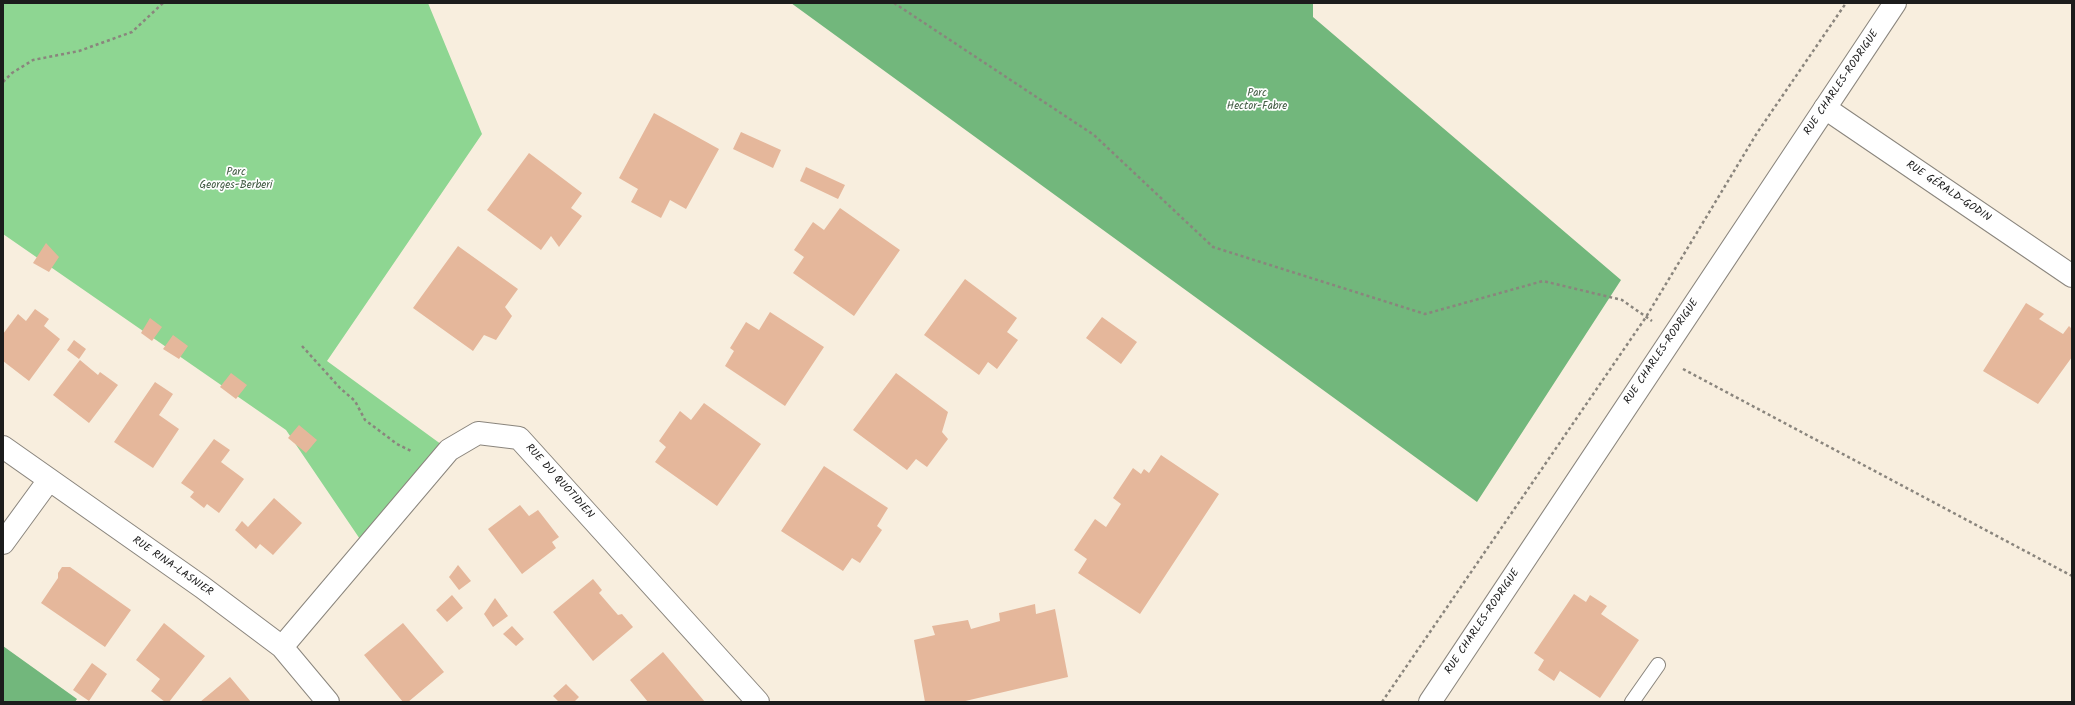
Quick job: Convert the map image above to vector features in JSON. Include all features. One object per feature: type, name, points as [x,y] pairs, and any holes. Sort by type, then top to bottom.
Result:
[{"type":"street","name":"RUE CHARLES-RODRIGUE","points":[[1430,702],[1658,357],[1895,3]]},
{"type":"street","name":"RUE GÉRALD-GODIN","points":[[1825,108],[2072,276]]},
{"type":"street","name":"RUE DU QUOTIDIEN","points":[[282,647],[448,450],[478,433],[519,438],[758,702]]},
{"type":"street","name":"RUE RINA-LASNIER","points":[[3,448],[202,587],[282,647],[328,702]]},
{"type":"street","points":[[3,543],[49,480]]},
{"type":"lane","points":[[1632,702],[1658,665]]},
{"type":"path","points":[[3,82],[12,73],[33,60],[79,51],[132,32],[163,3]]},
{"type":"path","points":[[894,3],[1094,135],[1213,246],[1425,314],[1543,281],[1622,300],[1672,336]]},
{"type":"path","points":[[1382,702],[1646,317],[1758,133],[1846,3]]},
{"type":"path","points":[[1628,343],[1693,374],[1751,407],[2072,576]]},
{"type":"path","points":[[302,346],[340,388],[355,401],[365,420],[397,444],[437,464]]},
{"type":"green space","name":"Parc Georges-Berberi","points":[[3,3],[428,3],[482,134],[327,361],[449,450],[366,548],[286,430],[3,234]]},
{"type":"green space","name":"Parc Hector-Fabre","points":[[791,3],[1313,3],[1313,17],[1621,280],[1477,502]]},
{"type":"green space","points":[[3,646],[77,699],[75,702],[3,702]]},
{"type":"building","points":[[654,113],[719,149],[686,209],[670,200],[661,218],[631,202],[638,189],[619,178]]},
{"type":"building","points":[[741,132],[781,150],[773,168],[733,149]]},
{"type":"building","points":[[529,153],[582,193],[571,208],[582,216],[559,247],[551,236],[541,250],[487,210]]},
{"type":"building","points":[[806,167],[845,185],[838,199],[800,181]]},
{"type":"building","points":[[840,208],[900,250],[854,316],[793,273],[804,257],[794,250],[813,222],[824,230]]},
{"type":"building","points":[[46,243],[59,257],[49,272],[33,263]]},
{"type":"building","points":[[458,246],[518,289],[505,307],[512,316],[496,340],[484,335],[473,351],[413,308]]},
{"type":"building","points":[[965,279],[1017,318],[1007,332],[1018,340],[997,369],[988,362],[979,375],[924,335]]},
{"type":"building","points":[[2026,303],[2044,314],[2039,319],[2063,334],[2069,326],[2072,329],[2072,357],[2038,404],[1983,371]]},
{"type":"building","points":[[35,309],[49,319],[44,326],[60,339],[29,381],[3,361],[3,334],[18,314],[26,321]]},
{"type":"building","points":[[770,312],[824,347],[785,406],[725,366],[734,351],[730,348],[746,322],[759,330]]},
{"type":"building","points":[[1102,317],[1137,342],[1121,364],[1086,338]]},
{"type":"building","points":[[150,318],[162,327],[152,341],[141,333]]},
{"type":"building","points":[[173,335],[188,346],[179,359],[163,349]]},
{"type":"building","points":[[74,340],[86,349],[79,359],[67,350]]},
{"type":"building","points":[[80,360],[98,375],[100,372],[118,385],[89,423],[53,395]]},
{"type":"building","points":[[231,373],[247,385],[236,399],[220,387]]},
{"type":"building","points":[[896,373],[948,412],[942,432],[948,439],[927,467],[916,459],[907,470],[853,430]]},
{"type":"building","points":[[155,382],[173,394],[159,415],[179,429],[153,468],[114,442]]},
{"type":"building","points":[[704,403],[761,444],[717,506],[655,462],[666,447],[659,441],[680,411],[691,420]]},
{"type":"building","points":[[299,425],[317,440],[306,453],[288,438]]},
{"type":"building","points":[[214,439],[230,450],[221,462],[244,479],[219,513],[207,504],[204,508],[190,497],[194,492],[181,483]]},
{"type":"building","points":[[1161,455],[1219,494],[1140,614],[1078,573],[1087,559],[1074,550],[1095,519],[1106,527],[1121,504],[1113,498],[1133,468],[1141,474],[1144,469],[1149,473]]},
{"type":"building","points":[[824,466],[888,508],[877,526],[882,530],[860,563],[852,558],[843,571],[781,531]]},
{"type":"building","points":[[274,498],[302,523],[273,555],[260,544],[256,549],[235,530],[242,521],[248,527]]},
{"type":"building","points":[[520,505],[529,516],[538,510],[559,537],[552,542],[556,548],[522,574],[488,529]]},
{"type":"building","points":[[458,565],[471,581],[459,590],[449,577]]},
{"type":"building","points":[[62,567],[70,567],[131,610],[105,647],[41,603],[58,578],[58,573]]},
{"type":"building","points":[[593,579],[602,590],[599,593],[618,615],[622,614],[633,627],[593,661],[553,612]]},
{"type":"building","points":[[1574,594],[1586,602],[1590,595],[1607,606],[1601,614],[1639,640],[1600,698],[1560,671],[1554,681],[1538,670],[1544,660],[1534,653]]},
{"type":"building","points":[[452,595],[463,608],[447,622],[436,610]]},
{"type":"building","points":[[495,598],[508,616],[493,627],[484,614]]},
{"type":"building","points":[[1035,604],[1036,614],[1055,609],[1068,677],[961,702],[925,702],[914,640],[935,635],[932,626],[968,620],[971,629],[1000,621],[999,613]]},
{"type":"building","points":[[164,623],[205,656],[169,702],[165,702],[151,691],[160,679],[136,660]]},
{"type":"building","points":[[403,623],[444,672],[408,702],[403,702],[364,655]]},
{"type":"building","points":[[512,626],[524,639],[516,646],[503,634]]},
{"type":"building","points":[[663,652],[705,702],[648,702],[630,680]]},
{"type":"building","points":[[92,663],[107,674],[89,701],[73,690]]},
{"type":"building","points":[[230,677],[251,702],[200,702]]},
{"type":"building","points":[[566,684],[579,697],[574,702],[559,702],[553,696]]}]
